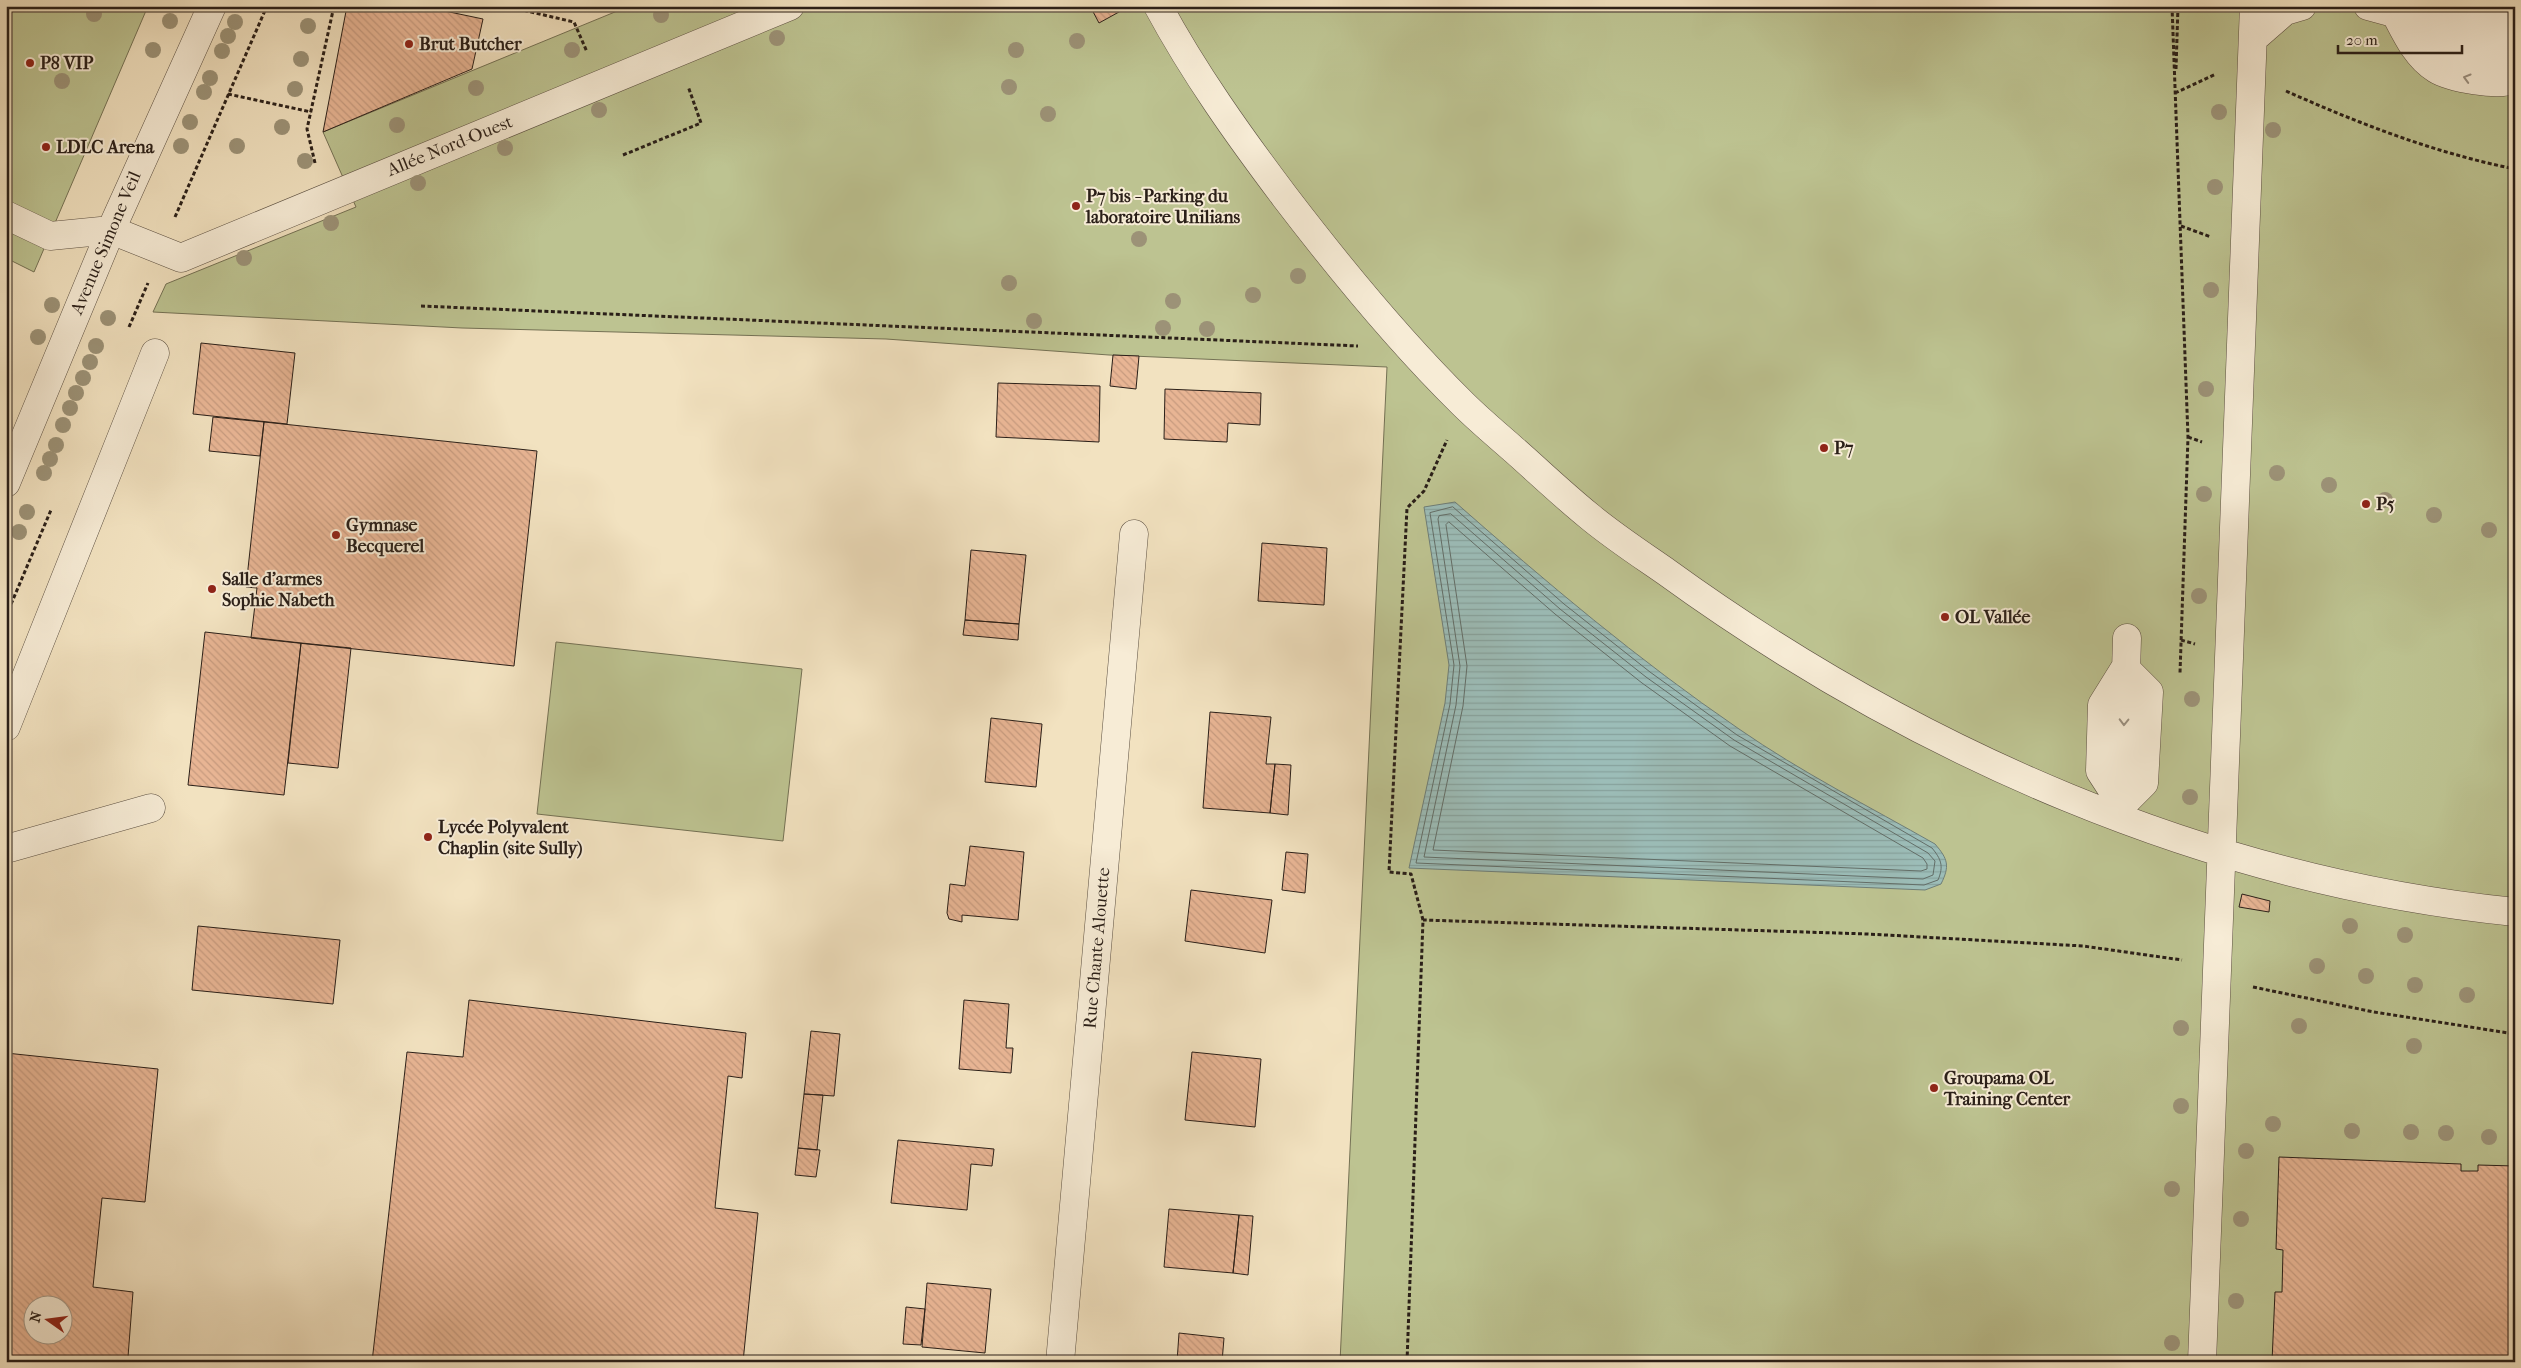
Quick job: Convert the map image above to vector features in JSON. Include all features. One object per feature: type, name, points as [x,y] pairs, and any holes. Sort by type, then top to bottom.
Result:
[{"type":"street","name":"Avenue Simone Veil","points":[[6,483],[111,230],[212,6]]},
{"type":"street","name":"Allée Nord-Ouest","points":[[111,230],[181,258],[790,6]]},
{"type":"street","points":[[1158,6],[1174,36],[1244,142],[1328,253],[1403,340],[1463,405],[1591,518],[1737,623],[1895,715],[2037,786],[2122,811],[2221,853],[2336,882],[2480,908],[2515,912]]},
{"type":"street","points":[[2202,1362],[2254,6]]},
{"type":"street","points":[[2253,39],[2285,11],[2302,6]]},
{"type":"street","points":[[2368,6],[2467,33],[2515,42]]},
{"type":"street","points":[[2395,13],[2425,6]]},
{"type":"street","points":[[2455,6],[2503,19],[2515,25]]},
{"type":"street","points":[[2395,13],[2436,46],[2515,63]]},
{"type":"street","points":[[2395,13],[2412,44],[2436,70],[2479,82],[2508,82],[2515,79]]},
{"type":"street","points":[[6,215],[50,236],[111,230]]},
{"type":"street","points":[[6,727],[155,354]]},
{"type":"street","name":"Rue Chante Alouette","points":[[1060,1362],[1134,534]]},
{"type":"street","points":[[2122,811],[2127,638]]},
{"type":"street","points":[[6,849],[151,808]]},
{"type":"path","points":[[126,333],[267,6]]},
{"type":"path","points":[[323,198],[307,129],[334,6]]},
{"type":"path","points":[[504,6],[574,22],[601,84]]},
{"type":"path","points":[[2172,6],[2188,437],[2180,680]]},
{"type":"path","points":[[2175,94],[2178,6]]},
{"type":"path","points":[[623,155],[701,123],[688,84],[679,82],[669,56]]},
{"type":"path","points":[[2175,94],[2229,68],[2360,124],[2480,162],[2515,168]]},
{"type":"path","points":[[228,94],[311,112]]},
{"type":"path","points":[[421,306],[1383,347],[1403,340]]},
{"type":"path","points":[[1407,1362],[1423,920],[1411,874],[1389,872],[1407,508],[1424,491],[1463,405]]},
{"type":"path","points":[[6,616],[53,506]]},
{"type":"path","points":[[1423,920],[1868,934],[2083,946],[2190,961],[2238,984],[2374,1012],[2515,1034]]},
{"type":"green space","name":"LDLC Arena","points":[[6,6],[148,6],[34,272],[6,258]]},
{"type":"green space","name":"OL Vallée","points":[[625,6],[2515,6],[2515,1362],[1340,1362],[1387,367],[1109,355],[886,339],[462,328],[153,312],[166,284],[356,207],[323,132],[627,7]]},
{"type":"green space","points":[[556,642],[802,669],[783,841],[537,814]]},
{"type":"water","points":[[1455,502],[1593,620],[1702,703],[1787,760],[1935,844],[1943,854],[1946,863],[1946,872],[1941,884],[1925,890],[1409,868],[1445,703],[1449,665],[1424,507]]},
{"type":"building","name":"Brut Butcher","points":[[347,6],[421,6],[483,19],[472,69],[323,132]]},
{"type":"building","points":[[1090,6],[1128,6],[1128,7],[1099,23]]},
{"type":"building","points":[[201,343],[295,353],[287,424],[193,414]]},
{"type":"building","points":[[1113,355],[1139,356],[1136,389],[1110,386]]},
{"type":"building","points":[[998,383],[1100,386],[1099,442],[996,437]]},
{"type":"building","points":[[1165,389],[1261,393],[1260,425],[1228,423],[1227,442],[1164,439]]},
{"type":"building","points":[[213,417],[264,422],[260,456],[209,451]]},
{"type":"building","points":[[264,422],[537,451],[514,666],[251,638],[257,588],[246,587]]},
{"type":"building","points":[[1262,543],[1327,548],[1324,605],[1258,601]]},
{"type":"building","points":[[971,550],[1026,555],[1019,624],[965,620]]},
{"type":"building","points":[[965,620],[1019,624],[1018,640],[963,635]]},
{"type":"building","points":[[205,632],[301,643],[284,795],[188,785]]},
{"type":"building","points":[[301,643],[351,648],[338,768],[288,763]]},
{"type":"building","points":[[1210,712],[1271,717],[1266,764],[1275,764],[1270,813],[1203,808]]},
{"type":"building","points":[[991,718],[1042,724],[1036,787],[985,782]]},
{"type":"building","points":[[1275,764],[1291,765],[1288,815],[1270,813]]},
{"type":"building","points":[[970,846],[1024,852],[1018,920],[962,915],[962,922],[949,919],[947,913],[950,884],[965,886]]},
{"type":"building","points":[[1286,852],[1308,854],[1305,893],[1282,890]]},
{"type":"building","points":[[1191,890],[1272,900],[1265,953],[1185,941]]},
{"type":"building","points":[[2242,894],[2270,901],[2269,912],[2239,907]]},
{"type":"building","points":[[198,926],[340,940],[333,1004],[192,990]]},
{"type":"building","points":[[469,1000],[746,1033],[742,1078],[728,1076],[715,1208],[758,1213],[743,1362],[372,1362],[407,1052],[463,1057]]},
{"type":"building","points":[[964,1000],[1009,1004],[1006,1048],[1013,1048],[1011,1073],[959,1069]]},
{"type":"building","points":[[811,1031],[840,1034],[834,1096],[804,1094]]},
{"type":"building","points":[[1192,1052],[1261,1059],[1255,1127],[1185,1120]]},
{"type":"building","points":[[6,1053],[158,1069],[145,1202],[102,1198],[93,1287],[133,1292],[128,1357],[170,1362],[6,1362]]},
{"type":"building","points":[[804,1094],[823,1095],[817,1150],[798,1148]]},
{"type":"building","points":[[898,1140],[994,1149],[992,1166],[971,1164],[967,1210],[891,1203]]},
{"type":"building","points":[[798,1148],[820,1150],[816,1177],[795,1175]]},
{"type":"building","points":[[2279,1157],[2461,1164],[2461,1171],[2478,1171],[2478,1165],[2515,1166],[2515,1362],[2272,1362],[2275,1292],[2282,1292],[2283,1250],[2276,1249]]},
{"type":"building","points":[[1169,1209],[1239,1215],[1233,1273],[1164,1267]]},
{"type":"building","points":[[1239,1215],[1253,1216],[1248,1275],[1233,1273]]},
{"type":"building","points":[[927,1283],[991,1289],[985,1353],[922,1347]]},
{"type":"building","points":[[906,1307],[925,1309],[921,1345],[903,1344]]},
{"type":"building","points":[[1179,1333],[1224,1338],[1222,1362],[1177,1362]]},
{"type":"place","name":"Brut Butcher","points":[[409,44]]},
{"type":"place","name":"P8 VIP","points":[[30,63]]},
{"type":"place","name":"LDLC Arena","points":[[46,147]]},
{"type":"place","name":"P7 bis - Parking du laboratoire Unilians","points":[[1076,206]]},
{"type":"place","name":"P7","points":[[1824,448]]},
{"type":"place","name":"P5","points":[[2366,504]]},
{"type":"place","name":"Gymnase Becquerel","points":[[336,535]]},
{"type":"place","name":"Salle d'armes Sophie Nabeth","points":[[212,589]]},
{"type":"place","name":"OL Vallée","points":[[1945,617]]},
{"type":"place","name":"Lycée Polyvalent Chaplin (site Sully)","points":[[428,837]]},
{"type":"place","name":"Groupama OL Training Center","points":[[1934,1088]]}]
